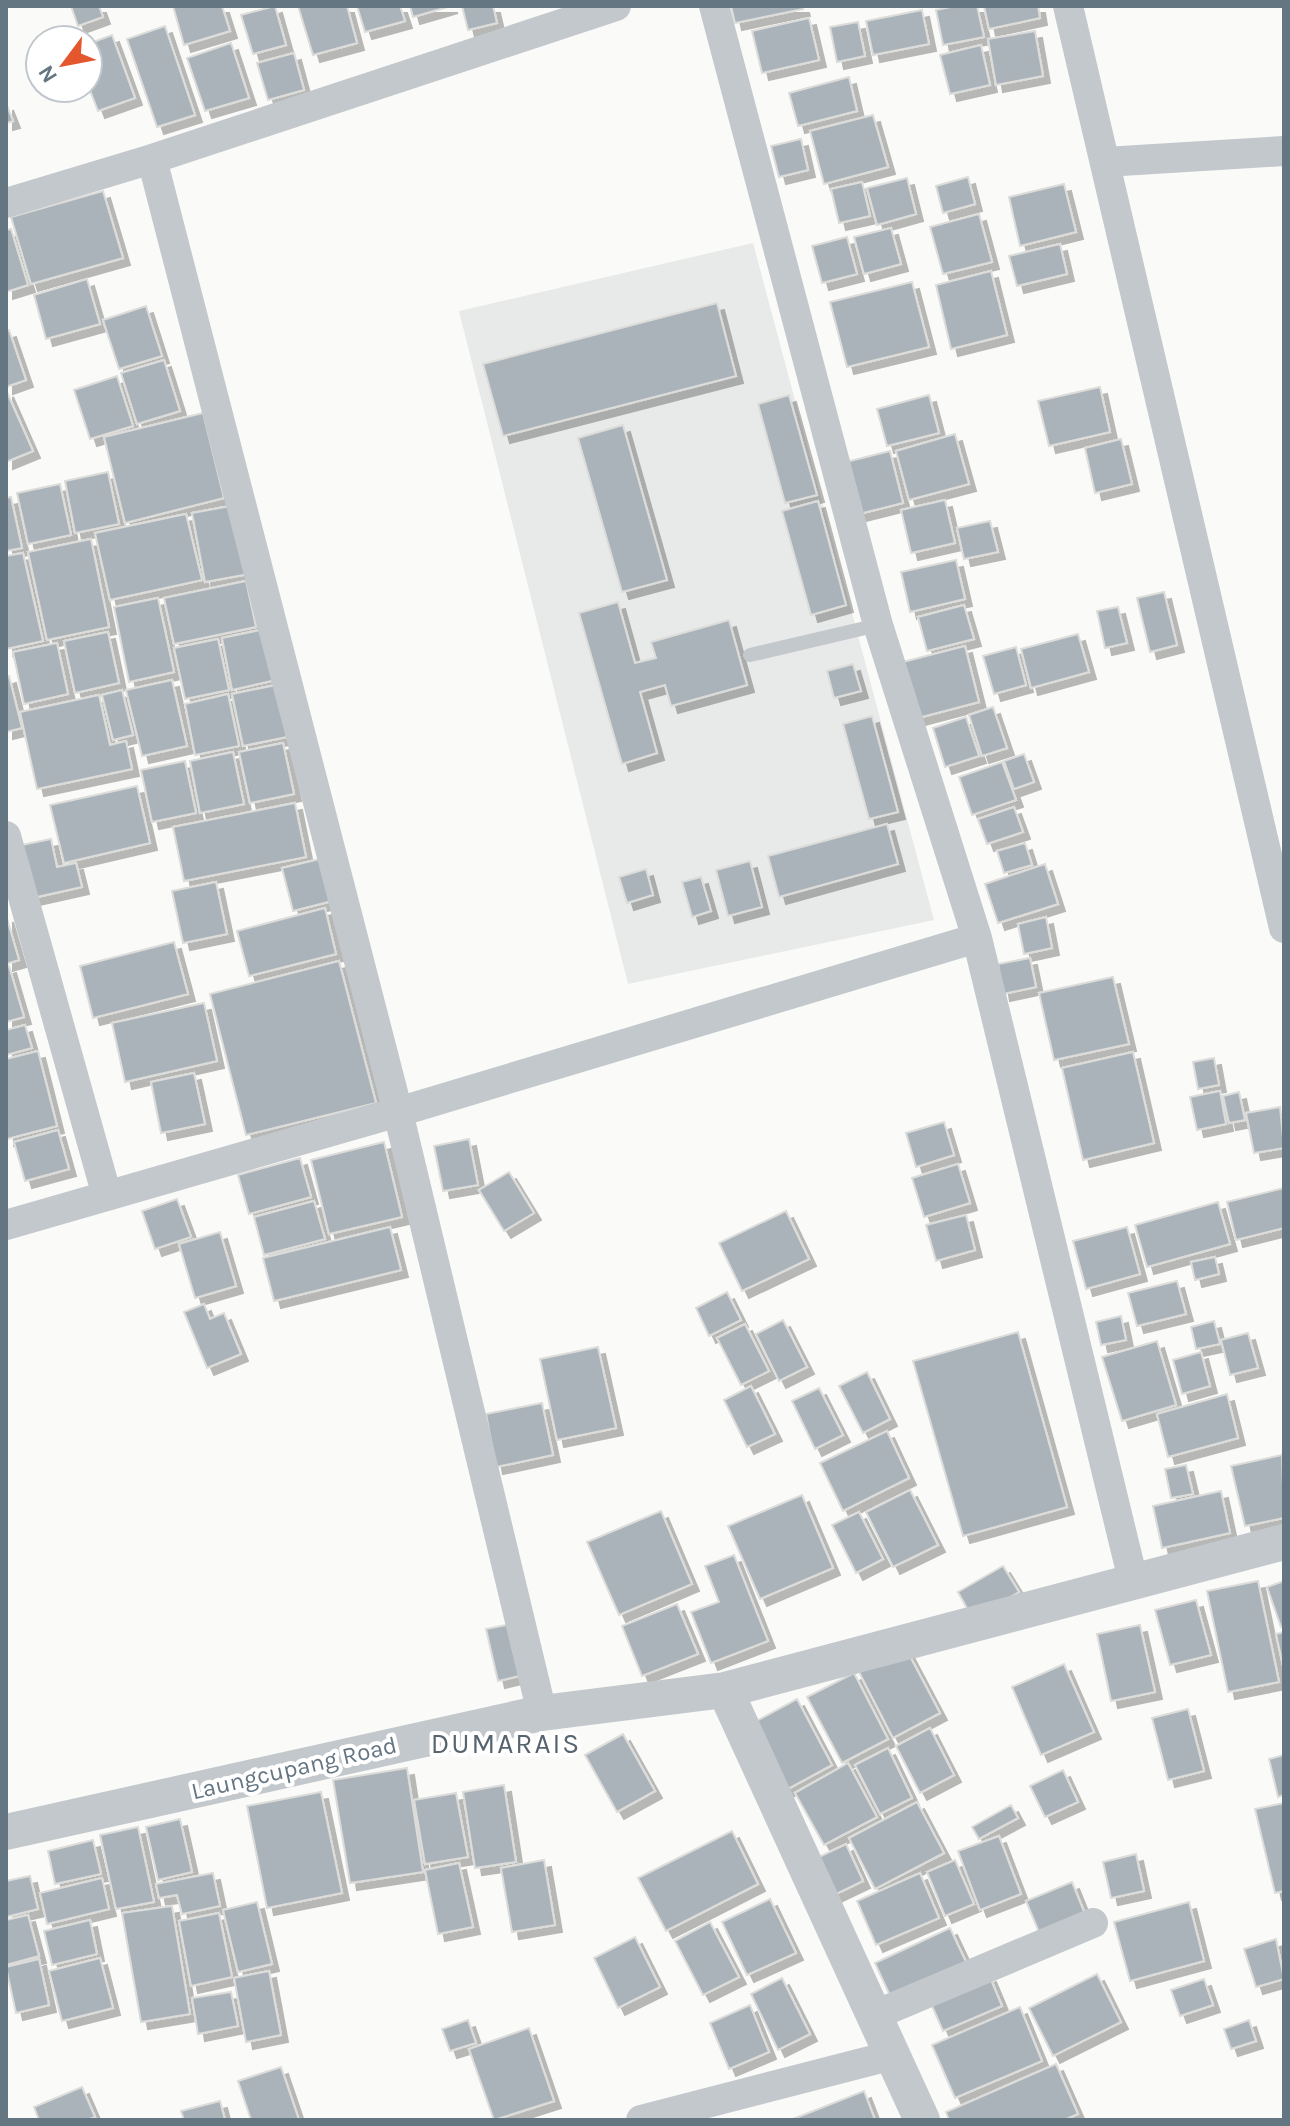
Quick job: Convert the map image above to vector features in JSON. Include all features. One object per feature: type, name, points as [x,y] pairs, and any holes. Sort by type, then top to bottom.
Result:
[{"type":"street","points":[[6,203],[152,159],[616,6]]},
{"type":"street","points":[[714,6],[878,625],[977,938],[1133,1580]]},
{"type":"street","points":[[1068,6],[1284,928]]},
{"type":"street","points":[[1105,162],[1284,151]]},
{"type":"street","points":[[152,159],[398,1112],[542,1713]]},
{"type":"street","points":[[6,836],[107,1196]]},
{"type":"street","points":[[6,1225],[398,1112],[977,938]]},
{"type":"street","name":"Laungcupang Road","points":[[6,1832],[542,1713],[725,1690],[1284,1542]]},
{"type":"street","points":[[725,1690],[922,2120]]},
{"type":"street","points":[[875,2015],[1093,1923]]},
{"type":"street","points":[[641,2120],[893,2055]]},
{"type":"lane","points":[[750,655],[878,625]]},
{"type":"shaded area","points":[[753,243],[934,920],[628,984],[459,311]]},
{"type":"building","points":[[71,6],[99,6],[103,17],[77,24]]},
{"type":"building","points":[[173,6],[222,6],[230,31],[184,45]]},
{"type":"building","points":[[275,6],[286,45],[253,54],[241,15]]},
{"type":"building","points":[[298,6],[347,6],[357,43],[313,55]]},
{"type":"building","points":[[357,6],[400,6],[405,21],[365,32]]},
{"type":"building","points":[[410,6],[451,6],[413,17]]},
{"type":"building","points":[[462,6],[493,6],[497,23],[468,30]]},
{"type":"building","points":[[731,6],[802,6],[803,9],[735,23]]},
{"type":"building","points":[[977,6],[984,37],[943,45],[936,10]]},
{"type":"building","points":[[984,6],[1038,6],[1040,18],[989,29]]},
{"type":"building","points":[[922,10],[929,44],[873,55],[866,21]]},
{"type":"building","points":[[809,18],[819,60],[762,73],[752,31]]},
{"type":"building","points":[[858,22],[865,56],[837,62],[830,27]]},
{"type":"building","points":[[165,26],[195,115],[157,127],[127,39]]},
{"type":"building","points":[[1035,31],[1043,76],[996,85],[988,39]]},
{"type":"building","points":[[112,35],[135,98],[98,111],[95,104],[104,104],[104,38]]},
{"type":"building","points":[[231,43],[249,98],[205,111],[187,58]]},
{"type":"building","points":[[981,45],[990,85],[950,94],[940,55]]},
{"type":"building","points":[[294,53],[304,90],[268,100],[257,63]]},
{"type":"building","points":[[849,77],[857,111],[798,126],[789,93]]},
{"type":"building","points":[[6,103],[13,121],[6,123]]},
{"type":"building","points":[[873,115],[888,167],[824,184],[810,131]]},
{"type":"building","points":[[801,139],[808,170],[779,177],[771,146]]},
{"type":"building","points":[[968,177],[975,204],[943,213],[936,186]]},
{"type":"building","points":[[907,178],[916,214],[877,225],[867,188]]},
{"type":"building","points":[[862,182],[870,216],[839,223],[831,189]]},
{"type":"building","points":[[1064,184],[1076,232],[1020,246],[1009,197]]},
{"type":"building","points":[[103,191],[123,258],[31,284],[11,217]]},
{"type":"building","points":[[979,214],[992,262],[943,274],[930,227]]},
{"type":"building","points":[[891,228],[901,264],[864,274],[854,237]]},
{"type":"building","points":[[11,229],[28,285],[6,292],[6,230]]},
{"type":"building","points":[[847,237],[857,274],[822,283],[812,246]]},
{"type":"building","points":[[1060,244],[1067,274],[1017,286],[1009,256]]},
{"type":"building","points":[[991,271],[1007,335],[951,349],[936,285]]},
{"type":"building","points":[[87,279],[100,324],[46,339],[34,295]]},
{"type":"building","points":[[912,282],[929,347],[847,367],[830,302]]},
{"type":"building","points":[[717,303],[736,376],[503,436],[483,364]]},
{"type":"building","points":[[146,306],[162,356],[119,369],[103,320]]},
{"type":"building","points":[[9,330],[26,380],[6,387],[6,331]]},
{"type":"building","points":[[164,360],[180,411],[137,424],[121,373]]},
{"type":"building","points":[[117,376],[133,426],[90,439],[74,390]]},
{"type":"building","points":[[1100,387],[1110,432],[1049,446],[1038,401]]},
{"type":"building","points":[[6,390],[33,451],[6,462]]},
{"type":"building","points":[[789,395],[817,495],[785,503],[758,404]]},
{"type":"building","points":[[929,395],[939,433],[887,446],[877,409]]},
{"type":"building","points":[[203,413],[224,498],[125,523],[104,437]]},
{"type":"building","points":[[623,425],[667,580],[622,592],[578,438]]},
{"type":"building","points":[[955,434],[969,484],[909,500],[896,451]]},
{"type":"building","points":[[1121,439],[1132,484],[1095,493],[1085,448]]},
{"type":"building","points":[[890,451],[903,503],[859,514],[846,462]]},
{"type":"building","points":[[108,472],[119,524],[75,533],[65,481]]},
{"type":"building","points":[[60,484],[71,535],[28,544],[17,493]]},
{"type":"building","points":[[11,497],[22,548],[6,551],[6,498]]},
{"type":"building","points":[[945,500],[955,543],[911,553],[901,510]]},
{"type":"building","points":[[818,501],[846,605],[811,615],[782,511]]},
{"type":"building","points":[[236,505],[249,574],[205,582],[192,513]]},
{"type":"building","points":[[186,514],[202,580],[110,600],[95,533]]},
{"type":"building","points":[[990,521],[998,552],[964,559],[957,528]]},
{"type":"building","points":[[91,539],[109,627],[47,640],[28,552]]},
{"type":"building","points":[[23,553],[43,641],[6,649],[6,556]]},
{"type":"building","points":[[956,560],[965,599],[910,612],[901,572]]},
{"type":"building","points":[[246,581],[256,627],[174,644],[164,598]]},
{"type":"building","points":[[1164,592],[1177,645],[1150,652],[1137,598]]},
{"type":"building","points":[[158,598],[174,672],[129,682],[114,607]]},
{"type":"building","points":[[618,602],[635,663],[656,658],[651,642],[729,620],[747,685],[671,706],[665,685],[640,692],[657,753],[622,764],[579,613]]},
{"type":"building","points":[[964,605],[974,639],[927,651],[918,617]]},
{"type":"building","points":[[1118,607],[1127,643],[1105,648],[1097,611]]},
{"type":"building","points":[[265,629],[276,680],[232,690],[222,638]]},
{"type":"building","points":[[108,632],[119,683],[75,693],[64,641]]},
{"type":"building","points":[[1078,634],[1089,672],[1031,688],[1021,649]]},
{"type":"building","points":[[218,639],[229,690],[185,699],[174,648]]},
{"type":"building","points":[[57,643],[68,694],[24,704],[13,652]]},
{"type":"building","points":[[965,646],[979,702],[918,718],[903,662]]},
{"type":"building","points":[[1016,647],[1026,685],[994,694],[983,656]]},
{"type":"building","points":[[853,664],[861,691],[834,698],[827,671]]},
{"type":"building","points":[[9,676],[22,728],[6,732],[6,677]]},
{"type":"building","points":[[172,680],[187,746],[142,756],[126,690]]},
{"type":"building","points":[[276,685],[287,737],[243,746],[232,694]]},
{"type":"building","points":[[122,690],[133,735],[113,740],[102,695]]},
{"type":"building","points":[[228,694],[239,746],[195,755],[185,704]]},
{"type":"building","points":[[99,695],[110,745],[126,741],[132,769],[37,789],[20,712]]},
{"type":"building","points":[[993,707],[1007,748],[982,756],[969,715]]},
{"type":"building","points":[[872,716],[898,812],[869,819],[843,724]]},
{"type":"building","points":[[966,717],[979,756],[945,767],[933,728]]},
{"type":"building","points":[[283,743],[294,794],[250,803],[239,752]]},
{"type":"building","points":[[233,752],[244,804],[200,813],[190,761]]},
{"type":"building","points":[[1024,754],[1034,782],[1014,789],[1004,761]]},
{"type":"building","points":[[185,761],[196,813],[152,822],[141,770]]},
{"type":"building","points":[[1002,762],[1016,800],[972,815],[959,777]]},
{"type":"building","points":[[137,786],[150,843],[64,863],[50,805]]},
{"type":"building","points":[[295,803],[306,857],[184,881],[173,827]]},
{"type":"building","points":[[1014,807],[1023,832],[987,844],[978,819]]},
{"type":"building","points":[[887,824],[898,864],[779,897],[768,856]]},
{"type":"building","points":[[51,839],[57,867],[76,863],[82,887],[28,899],[17,846]]},
{"type":"building","points":[[1025,843],[1032,865],[1004,873],[997,851]]},
{"type":"building","points":[[324,858],[336,900],[293,911],[282,868]]},
{"type":"building","points":[[750,861],[762,907],[728,916],[716,870]]},
{"type":"building","points":[[1045,864],[1058,904],[998,923],[985,884]]},
{"type":"building","points":[[646,869],[653,895],[627,903],[619,877]]},
{"type":"building","points":[[701,877],[711,911],[692,917],[682,882]]},
{"type":"building","points":[[216,882],[227,934],[183,943],[172,891]]},
{"type":"building","points":[[325,908],[336,954],[249,976],[237,931]]},
{"type":"building","points":[[6,915],[19,960],[6,964]]},
{"type":"building","points":[[1046,917],[1052,948],[1024,954],[1018,924]]},
{"type":"building","points":[[174,942],[188,994],[93,1018],[80,966]]},
{"type":"building","points":[[1030,958],[1036,987],[1003,994],[998,964]]},
{"type":"building","points":[[339,961],[376,1103],[246,1135],[210,994]]},
{"type":"building","points":[[9,966],[24,1017],[6,1022],[6,967]]},
{"type":"building","points":[[1113,977],[1129,1044],[1054,1060],[1039,993]]},
{"type":"building","points":[[204,1003],[217,1061],[125,1082],[112,1023]]},
{"type":"building","points":[[25,1025],[32,1048],[6,1055],[6,1030]]},
{"type":"building","points":[[38,1051],[57,1126],[7,1139],[6,1059]]},
{"type":"building","points":[[1133,1052],[1154,1143],[1083,1160],[1062,1068]]},
{"type":"building","points":[[1214,1058],[1219,1085],[1198,1089],[1193,1062]]},
{"type":"building","points":[[194,1073],[205,1124],[161,1133],[151,1082]]},
{"type":"building","points":[[1220,1091],[1226,1124],[1197,1130],[1190,1097]]},
{"type":"building","points":[[1239,1092],[1245,1120],[1229,1123],[1223,1096]]},
{"type":"building","points":[[1280,1107],[1284,1148],[1254,1153],[1246,1113]]},
{"type":"building","points":[[944,1122],[954,1155],[916,1167],[906,1133]]},
{"type":"building","points":[[58,1130],[69,1169],[25,1181],[14,1142]]},
{"type":"building","points":[[469,1139],[478,1185],[443,1191],[434,1146]]},
{"type":"building","points":[[384,1142],[402,1217],[329,1234],[311,1160]]},
{"type":"building","points":[[300,1158],[311,1197],[249,1214],[238,1175]]},
{"type":"building","points":[[958,1164],[970,1203],[924,1217],[912,1178]]},
{"type":"building","points":[[509,1172],[534,1213],[504,1231],[479,1190]]},
{"type":"building","points":[[1284,1188],[1284,1228],[1236,1240],[1227,1202]]},
{"type":"building","points":[[177,1199],[191,1237],[155,1249],[142,1211]]},
{"type":"building","points":[[314,1201],[325,1239],[264,1255],[254,1217]]},
{"type":"building","points":[[1218,1202],[1230,1244],[1147,1267],[1135,1225]]},
{"type":"building","points":[[786,1211],[809,1259],[742,1291],[719,1243]]},
{"type":"building","points":[[966,1215],[975,1250],[936,1261],[926,1225]]},
{"type":"building","points":[[390,1227],[401,1270],[274,1301],[263,1258]]},
{"type":"building","points":[[1127,1227],[1140,1274],[1086,1289],[1073,1241]]},
{"type":"building","points":[[220,1232],[236,1286],[195,1298],[179,1244]]},
{"type":"building","points":[[1215,1257],[1219,1274],[1195,1280],[1191,1262]]},
{"type":"building","points":[[1177,1281],[1186,1314],[1137,1326],[1128,1293]]},
{"type":"building","points":[[727,1292],[741,1320],[709,1336],[696,1308]]},
{"type":"building","points":[[204,1304],[210,1319],[224,1313],[241,1354],[207,1368],[184,1312]]},
{"type":"building","points":[[1121,1316],[1126,1340],[1101,1345],[1096,1322]]},
{"type":"building","points":[[783,1320],[807,1367],[779,1381],[756,1334]]},
{"type":"building","points":[[1214,1321],[1220,1344],[1196,1349],[1191,1327]]},
{"type":"building","points":[[745,1324],[769,1371],[741,1385],[717,1338]]},
{"type":"building","points":[[1018,1332],[1067,1507],[963,1536],[913,1361]]},
{"type":"building","points":[[1248,1333],[1258,1368],[1230,1375],[1221,1340]]},
{"type":"building","points":[[1157,1341],[1176,1405],[1122,1421],[1102,1357]]},
{"type":"building","points":[[598,1347],[616,1428],[557,1440],[540,1359]]},
{"type":"building","points":[[1201,1352],[1210,1386],[1182,1394],[1173,1360]]},
{"type":"building","points":[[867,1372],[890,1419],[863,1433],[839,1386]]},
{"type":"building","points":[[751,1386],[775,1434],[747,1447],[724,1400]]},
{"type":"building","points":[[819,1388],[843,1435],[815,1449],[792,1401]]},
{"type":"building","points":[[1227,1394],[1238,1438],[1168,1457],[1157,1414]]},
{"type":"building","points":[[542,1403],[553,1455],[496,1467],[486,1414]]},
{"type":"building","points":[[887,1431],[909,1478],[843,1511],[820,1463]]},
{"type":"building","points":[[1282,1455],[1284,1518],[1245,1526],[1231,1466]]},
{"type":"building","points":[[1186,1465],[1193,1494],[1171,1498],[1165,1469]]},
{"type":"building","points":[[910,1490],[938,1545],[893,1567],[866,1512]]},
{"type":"building","points":[[1221,1491],[1230,1533],[1162,1548],[1153,1506]]},
{"type":"building","points":[[802,1495],[833,1568],[760,1599],[728,1526]]},
{"type":"building","points":[[661,1511],[692,1584],[619,1615],[587,1542]]},
{"type":"building","points":[[859,1512],[883,1559],[856,1573],[832,1525]]},
{"type":"building","points":[[734,1555],[768,1641],[711,1663],[691,1612],[719,1602],[705,1566]]},
{"type":"building","points":[[1003,1566],[1019,1592],[973,1619],[958,1592]]},
{"type":"building","points":[[1258,1581],[1279,1682],[1228,1692],[1207,1591]]},
{"type":"building","points":[[1284,1581],[1284,1626],[1281,1627],[1267,1587]]},
{"type":"building","points":[[1196,1600],[1211,1655],[1170,1665],[1155,1610]]},
{"type":"building","points":[[677,1604],[698,1654],[642,1676],[622,1626]]},
{"type":"building","points":[[517,1623],[528,1674],[498,1681],[486,1629]]},
{"type":"building","points":[[1140,1625],[1155,1692],[1111,1701],[1097,1634]]},
{"type":"building","points":[[1284,1632],[1284,1670],[1276,1634]]},
{"type":"building","points":[[905,1647],[940,1713],[893,1738],[859,1672]]},
{"type":"building","points":[[1064,1664],[1094,1732],[1041,1755],[1012,1687]]},
{"type":"building","points":[[854,1673],[888,1739],[842,1763],[807,1697]]},
{"type":"building","points":[[797,1699],[832,1765],[786,1790],[751,1724]]},
{"type":"building","points":[[1188,1709],[1204,1771],[1168,1780],[1152,1718]]},
{"type":"building","points":[[930,1728],[954,1775],[920,1793],[896,1746]]},
{"type":"building","points":[[623,1734],[655,1791],[617,1812],[585,1755]]},
{"type":"building","points":[[888,1748],[912,1798],[880,1814],[855,1765]]},
{"type":"building","points":[[1284,1755],[1284,1795],[1278,1797],[1269,1759]]},
{"type":"building","points":[[848,1763],[877,1817],[824,1845],[795,1793]]},
{"type":"building","points":[[407,1768],[423,1872],[350,1883],[333,1780]]},
{"type":"building","points":[[1063,1770],[1078,1802],[1045,1817],[1030,1786]]},
{"type":"building","points":[[504,1785],[516,1862],[475,1868],[463,1792]]},
{"type":"building","points":[[321,1792],[342,1893],[267,1908],[247,1806]]},
{"type":"building","points":[[456,1793],[468,1857],[425,1864],[414,1800]]},
{"type":"building","points":[[917,1802],[944,1853],[875,1889],[849,1838]]},
{"type":"building","points":[[1284,1803],[1284,1891],[1275,1893],[1255,1809]]},
{"type":"building","points":[[1011,1805],[1018,1818],[979,1839],[972,1827]]},
{"type":"building","points":[[180,1819],[192,1872],[158,1880],[146,1827]]},
{"type":"building","points":[[138,1827],[154,1902],[116,1909],[100,1835]]},
{"type":"building","points":[[732,1831],[758,1884],[666,1931],[638,1878]]},
{"type":"building","points":[[999,1836],[1021,1894],[980,1910],[958,1851]]},
{"type":"building","points":[[93,1840],[101,1874],[55,1884],[48,1851]]},
{"type":"building","points":[[846,1844],[863,1881],[834,1895],[817,1858]]},
{"type":"building","points":[[1136,1854],[1144,1891],[1111,1898],[1103,1862]]},
{"type":"building","points":[[544,1860],[555,1925],[512,1932],[501,1868]]},
{"type":"building","points":[[955,1860],[974,1904],[945,1916],[927,1872]]},
{"type":"building","points":[[459,1863],[473,1927],[438,1934],[425,1870]]},
{"type":"building","points":[[213,1873],[220,1906],[182,1914],[177,1895],[159,1898],[156,1884]]},
{"type":"building","points":[[920,1873],[939,1918],[876,1945],[857,1901]]},
{"type":"building","points":[[30,1876],[38,1909],[6,1917],[6,1881]]},
{"type":"building","points":[[102,1878],[109,1909],[47,1924],[40,1893]]},
{"type":"building","points":[[1072,1882],[1085,1914],[1039,1932],[1026,1901]]},
{"type":"building","points":[[770,1899],[796,1953],[747,1975],[722,1922]]},
{"type":"building","points":[[257,1902],[272,1964],[238,1972],[223,1910]]},
{"type":"building","points":[[1189,1902],[1204,1961],[1130,1981],[1114,1922]]},
{"type":"building","points":[[172,1906],[190,2014],[141,2022],[122,1913]]},
{"type":"building","points":[[219,1913],[232,1977],[191,1986],[179,1921]]},
{"type":"building","points":[[28,1915],[39,1956],[6,1965],[6,1920]]},
{"type":"building","points":[[90,1920],[97,1954],[52,1965],[44,1931]]},
{"type":"building","points":[[710,1922],[739,1977],[703,1995],[675,1941]]},
{"type":"building","points":[[950,1928],[967,1964],[892,2000],[875,1963]]},
{"type":"building","points":[[635,1937],[660,1987],[618,2008],[594,1958]]},
{"type":"building","points":[[1276,1939],[1284,1979],[1256,1987],[1244,1949]]},
{"type":"building","points":[[100,1958],[113,2008],[62,2021],[49,1971]]},
{"type":"building","points":[[39,1959],[49,2005],[16,2013],[6,1967]]},
{"type":"building","points":[[269,1971],[281,2035],[246,2042],[234,1978]]},
{"type":"building","points":[[1097,1974],[1121,2022],[1053,2056],[1029,2008]]},
{"type":"building","points":[[989,1975],[1002,2006],[943,2031],[929,1999]]},
{"type":"building","points":[[782,1978],[810,2034],[778,2050],[751,1994]]},
{"type":"building","points":[[1204,1979],[1213,2005],[1180,2016],[1171,1990]]},
{"type":"building","points":[[231,1992],[238,2026],[198,2034],[192,1998]]},
{"type":"building","points":[[750,2005],[769,2052],[729,2069],[710,2023]]},
{"type":"building","points":[[1020,2007],[1042,2061],[955,2098],[932,2045]]},
{"type":"building","points":[[468,2020],[476,2043],[450,2051],[442,2029]]},
{"type":"building","points":[[1249,2020],[1256,2041],[1231,2049],[1224,2029]]},
{"type":"building","points":[[529,2028],[554,2101],[494,2120],[469,2049]]},
{"type":"building","points":[[1056,2064],[1078,2114],[1064,2120],[949,2120],[946,2112]]},
{"type":"building","points":[[281,2067],[299,2120],[251,2120],[238,2081]]},
{"type":"building","points":[[82,2087],[95,2117],[87,2120],[39,2120],[34,2107]]},
{"type":"building","points":[[864,2091],[875,2120],[793,2119]]},
{"type":"building","points":[[220,2101],[225,2120],[184,2120],[181,2111]]},
{"type":"district","name":"DUMARAIS","points":[[506,1743]]}]
